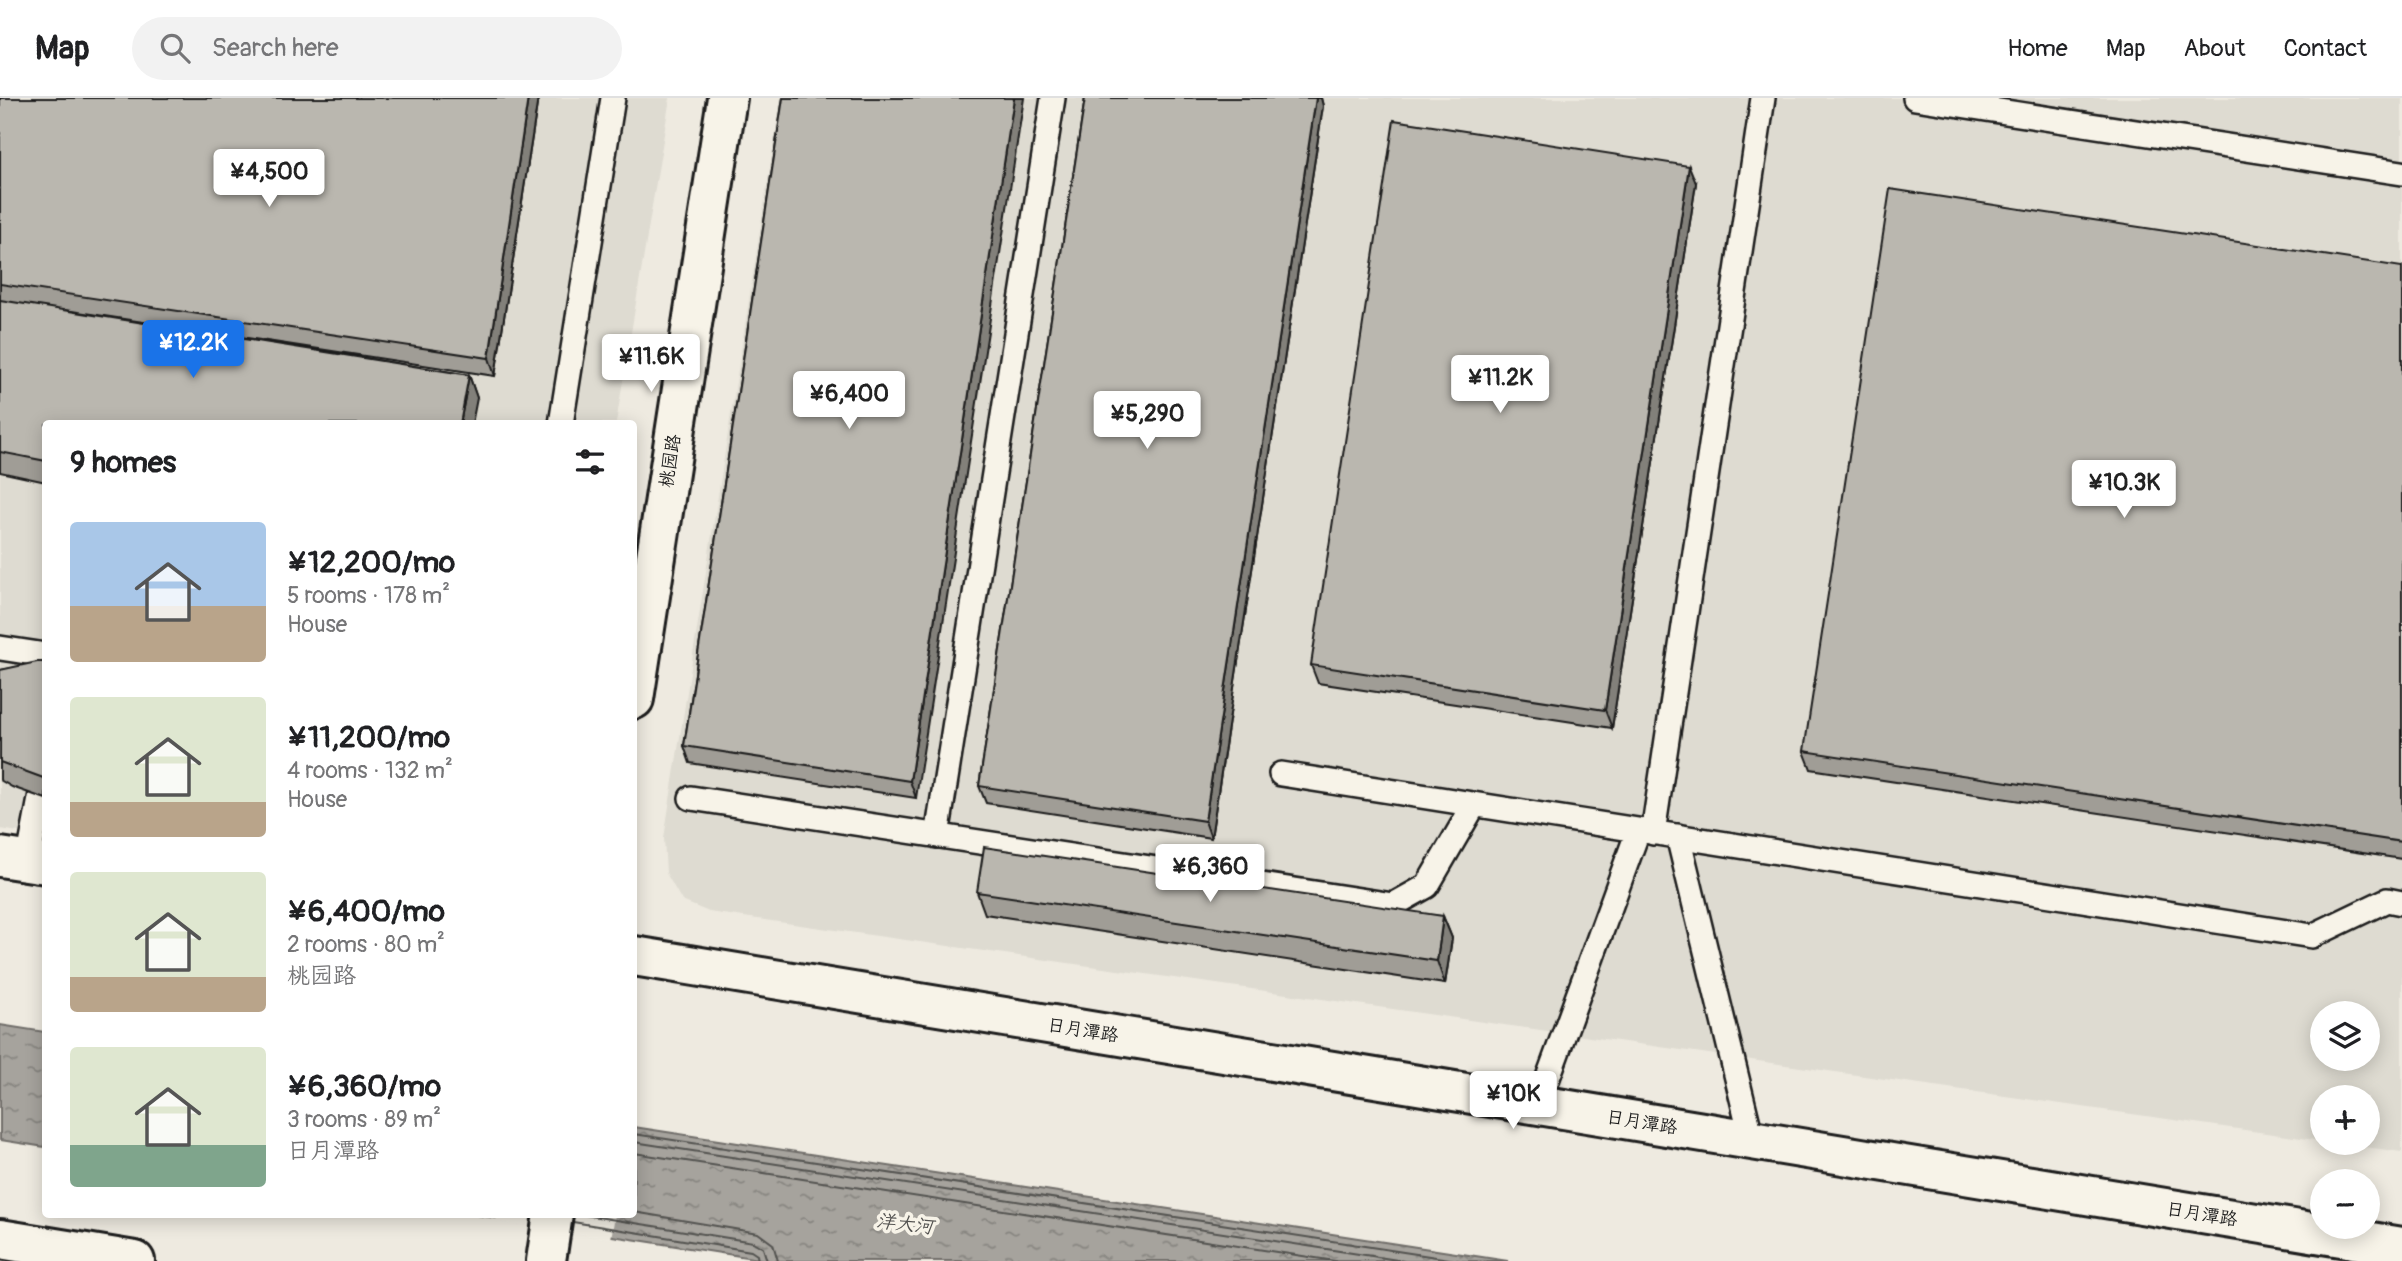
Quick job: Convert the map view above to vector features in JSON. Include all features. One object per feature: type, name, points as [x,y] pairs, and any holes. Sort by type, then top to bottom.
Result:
[{"type":"street","name":"桃园路","points":[[637,680],[727,98]]},
{"type":"street","name":"日月潭路","points":[[637,956],[2402,1247]]},
{"type":"street","points":[[546,1261],[552,1218]]},
{"type":"street","points":[[0,1239],[135,1261]]},
{"type":"lane","points":[[562,420],[613,98]]},
{"type":"lane","points":[[937,836],[1053,98]]},
{"type":"lane","points":[[1538,1105],[1645,832],[1763,98]]},
{"type":"lane","points":[[1915,98],[2402,173]]},
{"type":"lane","points":[[0,648],[42,654]]},
{"type":"lane","points":[[1281,774],[2312,936],[2386,900],[2402,903]]},
{"type":"lane","points":[[24,861],[42,784]]},
{"type":"lane","points":[[691,798],[1393,905],[1427,886],[1474,805]]},
{"type":"lane","points":[[1678,836],[1752,1140]]},
{"type":"shaded area","points":[[0,98],[670,98],[616,420],[42,420],[42,836],[0,829]]},
{"type":"shaded area","points":[[781,98],[2402,98],[2402,1152],[2380,1149],[2380,1085],[2310,1085],[2310,1139],[709,912],[682,901],[666,873],[664,838]]},
{"type":"water","points":[[0,1025],[42,1032],[42,1147],[0,1140]]},
{"type":"water","name":"洋大河","points":[[637,1127],[1508,1261],[772,1261],[496,1218],[637,1218]]},
{"type":"pier","points":[[496,1218],[614,1218],[611,1239],[496,1221]]},
{"type":"building","points":[[0,98],[528,98],[489,358],[0,284]]},
{"type":"building","points":[[783,98],[1014,98],[910,781],[684,746]]},
{"type":"building","points":[[1085,98],[1316,98],[1205,821],[979,786]]},
{"type":"building","points":[[1394,120],[1689,166],[1605,710],[1311,665]]},
{"type":"building","points":[[1890,189],[2402,267],[2402,842],[1804,751]]},
{"type":"building","points":[[0,300],[469,375],[461,420],[42,420],[42,460],[0,452]]},
{"type":"building","points":[[42,662],[42,778],[0,762],[0,670]]},
{"type":"building","points":[[984,847],[1443,916],[1437,961],[977,892]]}]
